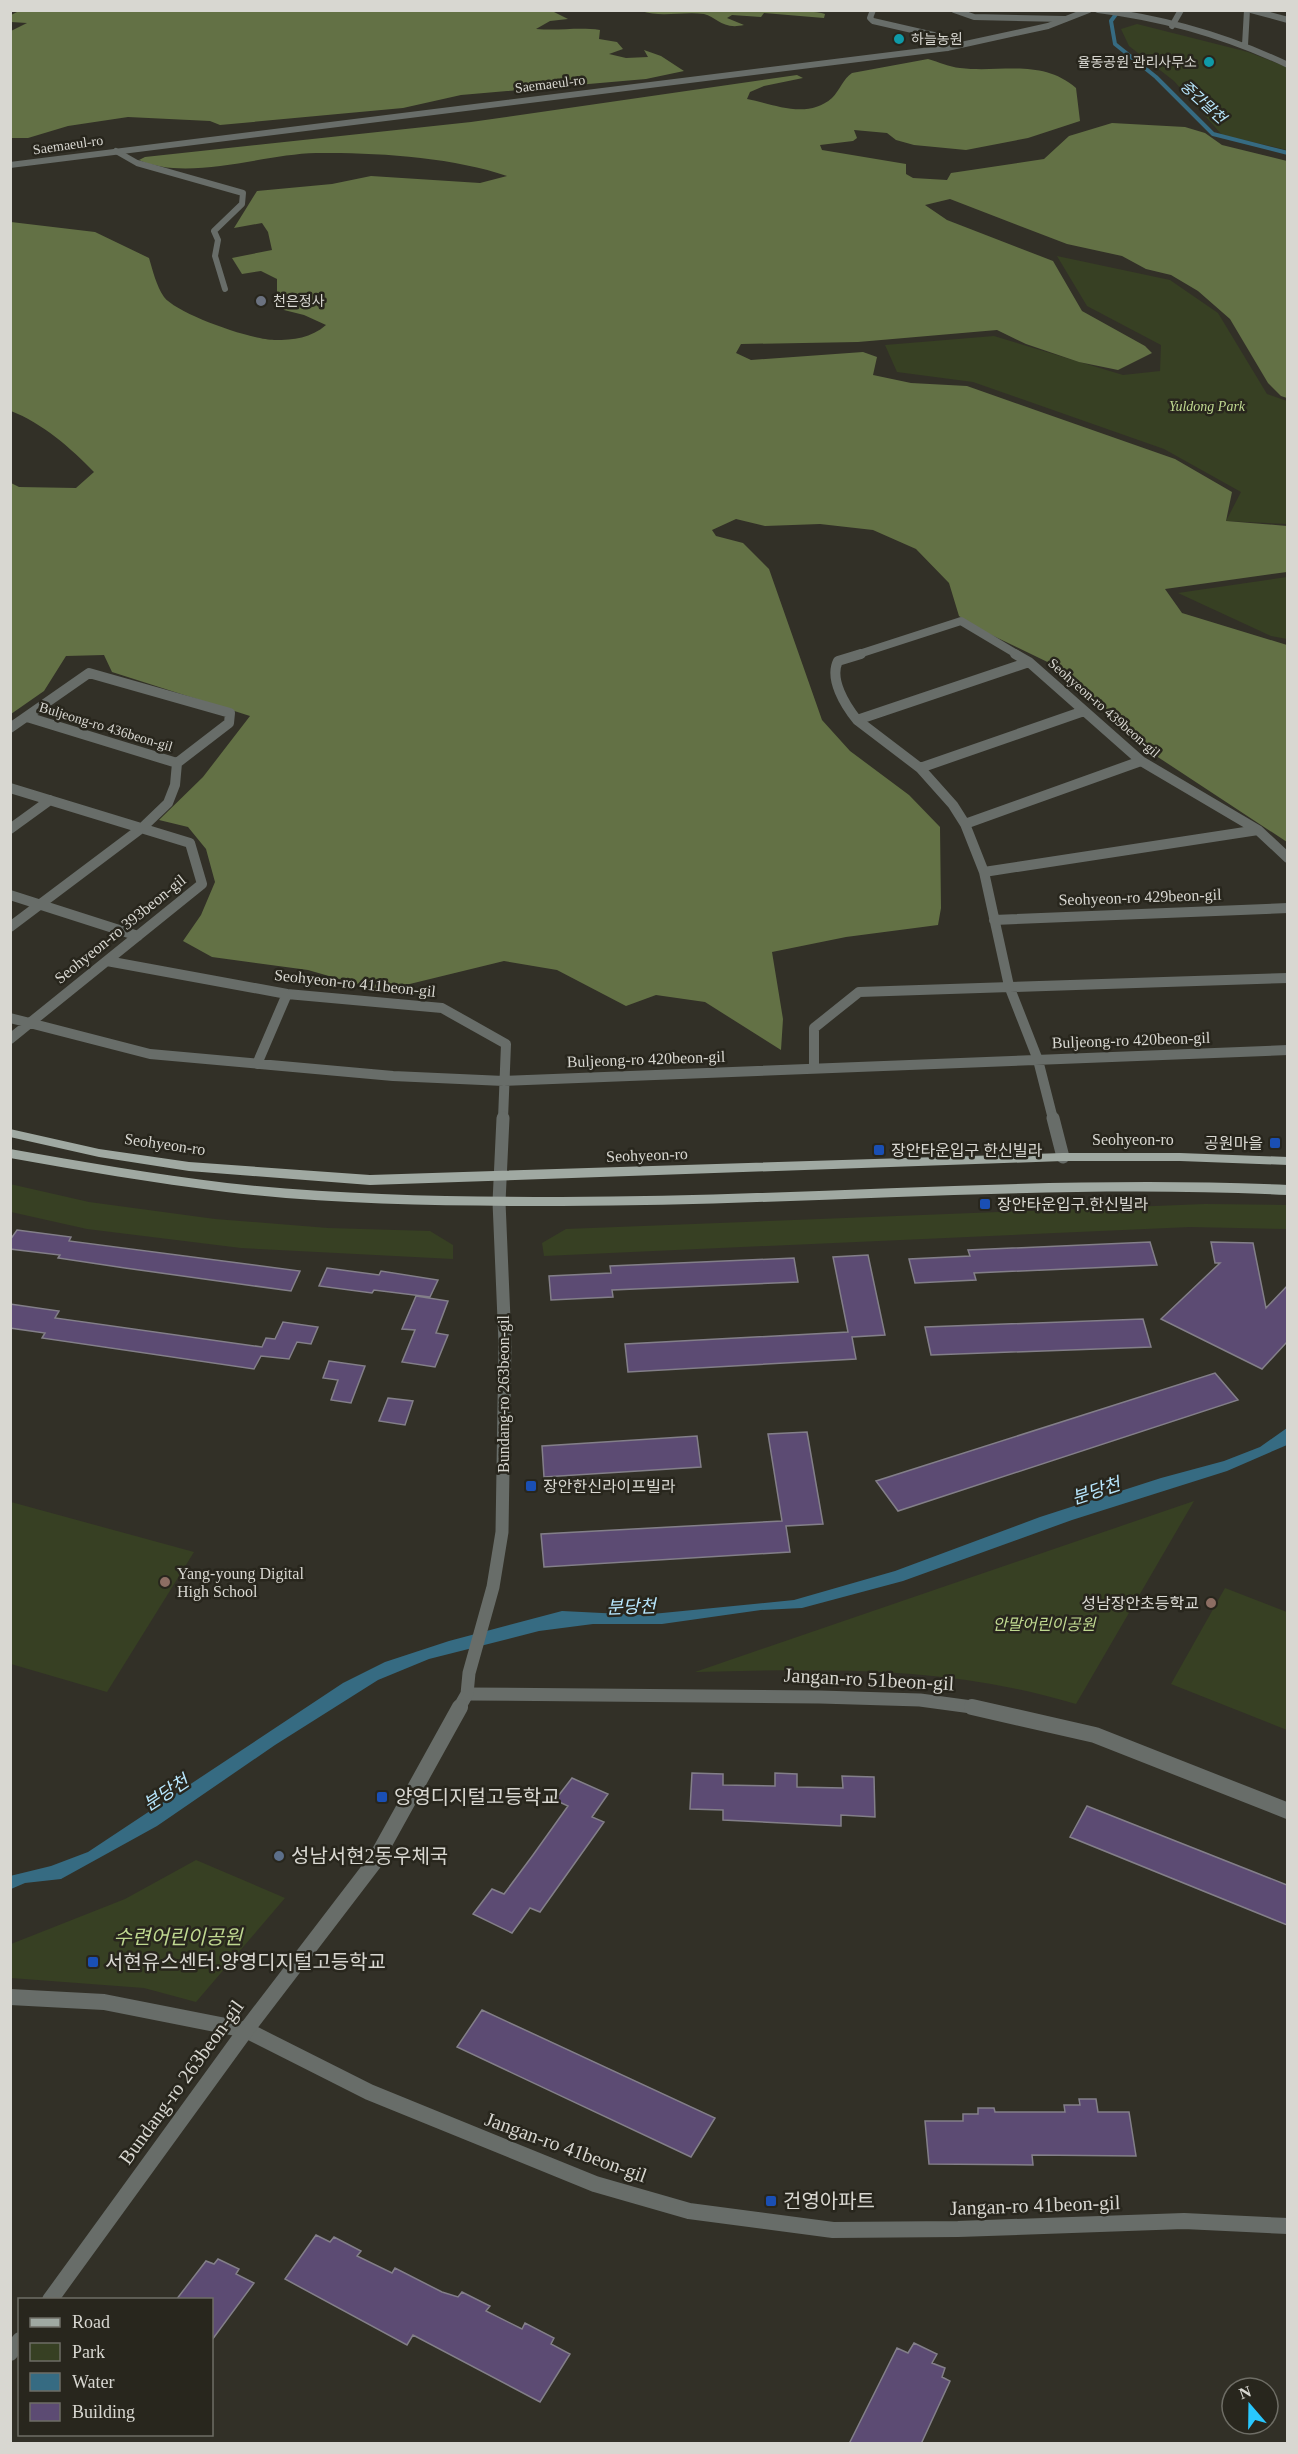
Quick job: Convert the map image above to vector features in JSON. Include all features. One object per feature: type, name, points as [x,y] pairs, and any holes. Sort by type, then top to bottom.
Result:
[{"type":"main road","name":"Seohyeon-ro","points":[[10,1133],[61,1146],[157,1162],[269,1174],[370,1180],[1063,1157],[1180,1157],[1287,1161]]},
{"type":"main road","points":[[10,1153],[68,1166],[176,1184],[324,1195],[499,1202],[680,1200],[1073,1187],[1287,1190]]},
{"type":"street","points":[[873,10],[870,18],[873,21],[934,35],[936,41],[947,48]]},
{"type":"street","points":[[954,10],[974,17],[1065,19]]},
{"type":"street","name":"Saemaeul-ro","points":[[10,165],[947,48],[1048,26],[1089,10]]},
{"type":"street","points":[[1098,10],[1127,14],[1245,45],[1285,63]]},
{"type":"street","points":[[1172,26],[1180,10]]},
{"type":"street","points":[[1245,45],[1249,10],[1287,20]]},
{"type":"street","points":[[116,151],[137,163],[243,193],[242,204],[214,231],[218,240],[215,256],[225,289]]},
{"type":"street","name":"Seohyeon-ro 439beon-gil","points":[[857,720],[849,710],[838,686],[834,669],[838,661],[961,621],[1029,662],[1141,761],[1258,830],[1287,858]]},
{"type":"street","points":[[857,720],[1029,662]]},
{"type":"street","points":[[10,728],[89,673],[230,713],[230,723],[177,763],[175,785],[168,803],[143,826],[10,927]]},
{"type":"street","points":[[920,768],[1084,711]]},
{"type":"street","name":"Buljeong-ro 436beon-gil","points":[[27,717],[177,763]]},
{"type":"street","points":[[857,720],[920,768],[953,805],[965,824],[984,872],[1009,986],[1038,1060],[1063,1157]]},
{"type":"street","points":[[965,824],[1141,761]]},
{"type":"street","points":[[10,788],[143,826]]},
{"type":"street","points":[[10,829],[50,800]]},
{"type":"street","name":"Seohyeon-ro 393beon-gil","points":[[10,1039],[201,884],[190,843],[143,826]]},
{"type":"street","points":[[984,872],[1258,830]]},
{"type":"street","points":[[10,895],[138,936]]},
{"type":"street","name":"Seohyeon-ro 429beon-gil","points":[[994,920],[1287,908]]},
{"type":"street","name":"Seohyeon-ro 411beon-gil","points":[[108,961],[287,994],[442,1008],[506,1044],[499,1202]]},
{"type":"street","points":[[814,1069],[814,1028],[859,992],[1287,978]]},
{"type":"street","points":[[257,1064],[287,994]]},
{"type":"street","name":"Buljeong-ro 420beon-gil","points":[[10,1018],[150,1054],[393,1076],[504,1081],[1287,1050]]},
{"type":"street","name":"Bundang-ro 263beon-gil","points":[[51,2298],[246,2030],[373,1864],[467,1694],[470,1673],[493,1587],[502,1532],[505,1391],[499,1202]]},
{"type":"street","name":"Jangan-ro 51beon-gil","points":[[467,1694],[820,1697],[920,1700],[961,1704],[1095,1735],[1287,1811]]},
{"type":"street","name":"Jangan-ro 41beon-gil","points":[[10,1997],[104,2002],[246,2030],[369,2092],[402,2106],[595,2184],[689,2211],[764,2219],[833,2230],[958,2229],[1184,2221],[1287,2226]]},
{"type":"green space","points":[[772,10],[825,14],[824,18],[764,13],[761,17],[732,15],[727,18],[744,25],[730,26],[704,14],[657,14],[641,11]]},
{"type":"green space","points":[[19,11],[552,11],[568,19],[550,21],[536,29],[600,30],[599,39],[617,42],[623,49],[609,54],[626,58],[648,57],[644,50],[661,56],[684,71],[646,79],[461,95],[403,108],[220,125],[210,121],[128,117],[68,126],[28,138],[11,138],[11,31],[27,23],[11,22],[11,15]]},
{"type":"green space","points":[[1137,24],[1248,52],[1287,67],[1287,150],[1222,135],[1174,81],[1129,46],[1121,29]]},
{"type":"green space","points":[[928,59],[960,68],[1020,69],[1049,73],[1076,88],[1080,121],[1028,138],[966,150],[914,145],[896,140],[887,133],[854,130],[857,138],[853,141],[820,145],[822,150],[906,164],[906,174],[913,178],[947,180],[951,173],[1044,159],[1069,136],[1112,123],[1185,127],[1205,133],[1222,145],[1287,161],[1287,398],[1281,396],[1268,383],[1230,319],[1198,291],[1171,275],[1146,269],[1122,256],[1067,244],[950,199],[925,205],[947,220],[1053,261],[1082,311],[1145,346],[1152,353],[1118,370],[1079,362],[1026,344],[997,330],[858,342],[741,344],[736,353],[751,360],[863,352],[877,357],[873,375],[911,383],[967,386],[1175,459],[1232,492],[1226,521],[1287,526],[1287,572],[1165,589],[1182,613],[1287,645],[1287,842],[1138,744],[1095,705],[1066,671],[979,629],[959,616],[949,583],[916,549],[873,530],[820,524],[765,526],[736,519],[712,530],[716,536],[743,543],[769,569],[822,720],[850,751],[909,795],[940,827],[941,908],[938,925],[846,937],[772,952],[783,1019],[781,1050],[705,1002],[656,995],[626,1006],[557,970],[504,961],[381,991],[308,970],[212,957],[183,941],[201,915],[215,882],[206,849],[188,827],[159,820],[203,777],[250,716],[112,672],[104,655],[66,656],[44,691],[11,714],[11,483],[19,487],[76,488],[94,472],[55,437],[34,422],[11,411],[11,222],[95,232],[149,258],[164,297],[184,311],[249,336],[274,340],[295,339],[314,333],[326,325],[304,315],[284,310],[277,295],[277,279],[261,271],[242,274],[232,258],[272,250],[268,232],[262,223],[234,228],[257,191],[332,184],[371,176],[480,183],[507,176],[438,160],[362,154],[295,154],[203,168],[158,166],[139,160],[145,157],[471,122],[797,75],[803,78],[764,86],[750,92],[747,99],[790,109],[812,108],[832,98],[852,73]]},
{"type":"green space","name":"Yuldong Park","points":[[1057,256],[1170,280],[1218,313],[1267,394],[1287,401],[1287,524],[1226,521],[1241,492],[1164,449],[973,382],[897,372],[885,345],[994,336],[1123,375],[1160,371],[1161,345],[1087,306]]},
{"type":"green space","points":[[1287,577],[1287,639],[1271,636],[1178,593]]},
{"type":"green space","points":[[10,1184],[89,1202],[215,1219],[328,1228],[430,1231],[453,1245],[453,1259],[241,1248],[87,1229],[11,1212]]},
{"type":"green space","points":[[1205,1204],[1287,1205],[1287,1229],[1190,1227],[544,1256],[542,1243],[566,1229]]},
{"type":"green space","name":"안말어린이공원","points":[[1194,1501],[1076,1704],[1028,1691],[980,1682],[887,1672],[792,1670],[695,1672]]},
{"type":"green space","points":[[11,1502],[194,1552],[107,1692],[11,1664]]},
{"type":"green space","points":[[1225,1588],[1287,1612],[1287,1730],[1171,1684]]},
{"type":"green space","name":"수련어린이공원","points":[[196,1860],[285,1898],[196,2002],[144,1988],[11,1978],[11,1944],[125,1899]]},
{"type":"water","points":[[1287,1428],[1287,1445],[1227,1471],[1072,1520],[903,1581],[802,1608],[761,1610],[662,1624],[593,1624],[539,1631],[429,1659],[378,1680],[275,1745],[157,1826],[61,1879],[25,1883],[11,1889],[10,1876],[51,1866],[88,1852],[343,1683],[385,1662],[449,1641],[562,1611],[642,1615],[794,1600],[895,1571],[1040,1517],[1161,1478],[1224,1461],[1260,1447]]},
{"type":"building","points":[[17,1230],[71,1237],[69,1241],[300,1271],[291,1291],[125,1268],[58,1258],[60,1255],[10,1249],[10,1240]]},
{"type":"building","points":[[1150,1242],[1157,1265],[974,1273],[976,1280],[915,1283],[909,1259],[970,1256],[968,1250]]},
{"type":"building","points":[[1211,1242],[1253,1243],[1266,1308],[1287,1286],[1287,1342],[1262,1369],[1161,1319],[1220,1263],[1215,1263]]},
{"type":"building","points":[[868,1255],[885,1335],[852,1337],[856,1359],[628,1372],[625,1344],[848,1332],[833,1257]]},
{"type":"building","points":[[794,1258],[798,1282],[612,1290],[613,1297],[551,1300],[549,1276],[611,1273],[610,1266]]},
{"type":"building","points":[[327,1268],[379,1275],[381,1271],[438,1280],[430,1297],[374,1290],[372,1293],[319,1286]]},
{"type":"building","points":[[416,1296],[448,1301],[436,1333],[448,1335],[435,1367],[402,1362],[415,1330],[402,1329]]},
{"type":"building","points":[[10,1304],[59,1311],[55,1318],[262,1347],[266,1338],[275,1339],[283,1322],[318,1327],[311,1344],[297,1342],[289,1359],[261,1356],[254,1369],[42,1338],[45,1333],[10,1328]]},
{"type":"building","points":[[1143,1319],[1151,1347],[931,1355],[925,1327]]},
{"type":"building","points":[[329,1361],[365,1366],[351,1403],[331,1400],[338,1380],[323,1378]]},
{"type":"building","points":[[1215,1373],[1238,1400],[898,1511],[876,1481]]},
{"type":"building","points":[[388,1398],[413,1401],[405,1425],[379,1421]]},
{"type":"building","points":[[807,1432],[823,1524],[786,1526],[790,1552],[544,1567],[541,1534],[782,1521],[768,1434]]},
{"type":"building","points":[[697,1436],[701,1467],[544,1477],[542,1446]]},
{"type":"building","points":[[692,1773],[723,1774],[723,1785],[775,1786],[775,1773],[797,1774],[797,1787],[843,1788],[842,1776],[874,1777],[875,1817],[841,1815],[841,1826],[723,1820],[723,1810],[690,1809]]},
{"type":"building","points":[[572,1778],[608,1794],[592,1817],[604,1822],[540,1912],[530,1908],[512,1933],[473,1914],[492,1889],[504,1894],[533,1855],[568,1806],[555,1800]]},
{"type":"building","points":[[1087,1806],[1287,1885],[1287,1925],[1070,1837]]},
{"type":"building","points":[[482,2010],[715,2118],[691,2157],[457,2047]]},
{"type":"building","points":[[1079,2099],[1096,2099],[1098,2112],[1129,2112],[1136,2156],[1032,2155],[1033,2165],[929,2164],[925,2121],[963,2121],[963,2114],[978,2114],[978,2108],[994,2108],[995,2112],[1065,2112],[1064,2105],[1080,2105]]},
{"type":"building","points":[[316,2235],[330,2242],[334,2237],[361,2251],[357,2256],[392,2273],[395,2268],[442,2292],[458,2297],[462,2292],[490,2306],[486,2311],[522,2329],[525,2323],[554,2338],[551,2344],[570,2354],[540,2402],[413,2335],[407,2345],[285,2279]]},
{"type":"building","points":[[218,2259],[239,2269],[236,2274],[254,2283],[213,2339],[213,2298],[178,2298],[206,2261],[214,2264]]},
{"type":"building","points":[[914,2343],[937,2354],[932,2363],[945,2368],[942,2377],[950,2381],[921,2444],[849,2444],[897,2348],[908,2353]]},
{"type":"waterway","name":"중간말천","points":[[1119,10],[1111,21],[1115,44],[1156,77],[1213,134],[1288,153]]},
{"type":"place","name":"하늘농원","points":[[899,39]]},
{"type":"place","name":"율동공원 관리사무소","points":[[1209,62]]},
{"type":"place","name":"천은정사","points":[[261,301]]},
{"type":"place","name":"공원마을","points":[[1275,1143]]},
{"type":"place","name":"장안타운입구 한신빌라","points":[[879,1150]]},
{"type":"place","name":"장안타운입구.한신빌라","points":[[985,1204]]},
{"type":"place","name":"장안한신라이프빌라","points":[[531,1486]]},
{"type":"place","name":"Yang-young Digital High School","points":[[165,1582]]},
{"type":"place","name":"성남장안초등학교","points":[[1211,1603]]},
{"type":"place","name":"양영디지털고등학교","points":[[382,1797]]},
{"type":"place","name":"성남서현2동우체국","points":[[279,1856]]},
{"type":"place","name":"서현유스센터.양영디지털고등학교","points":[[93,1962]]},
{"type":"place","name":"건영아파트","points":[[771,2201]]},
{"type":"water label","name":"분당천","points":[[1096,1491]]},
{"type":"water label","name":"분당천","points":[[631,1607]]},
{"type":"water label","name":"분당천","points":[[166,1793]]}]
